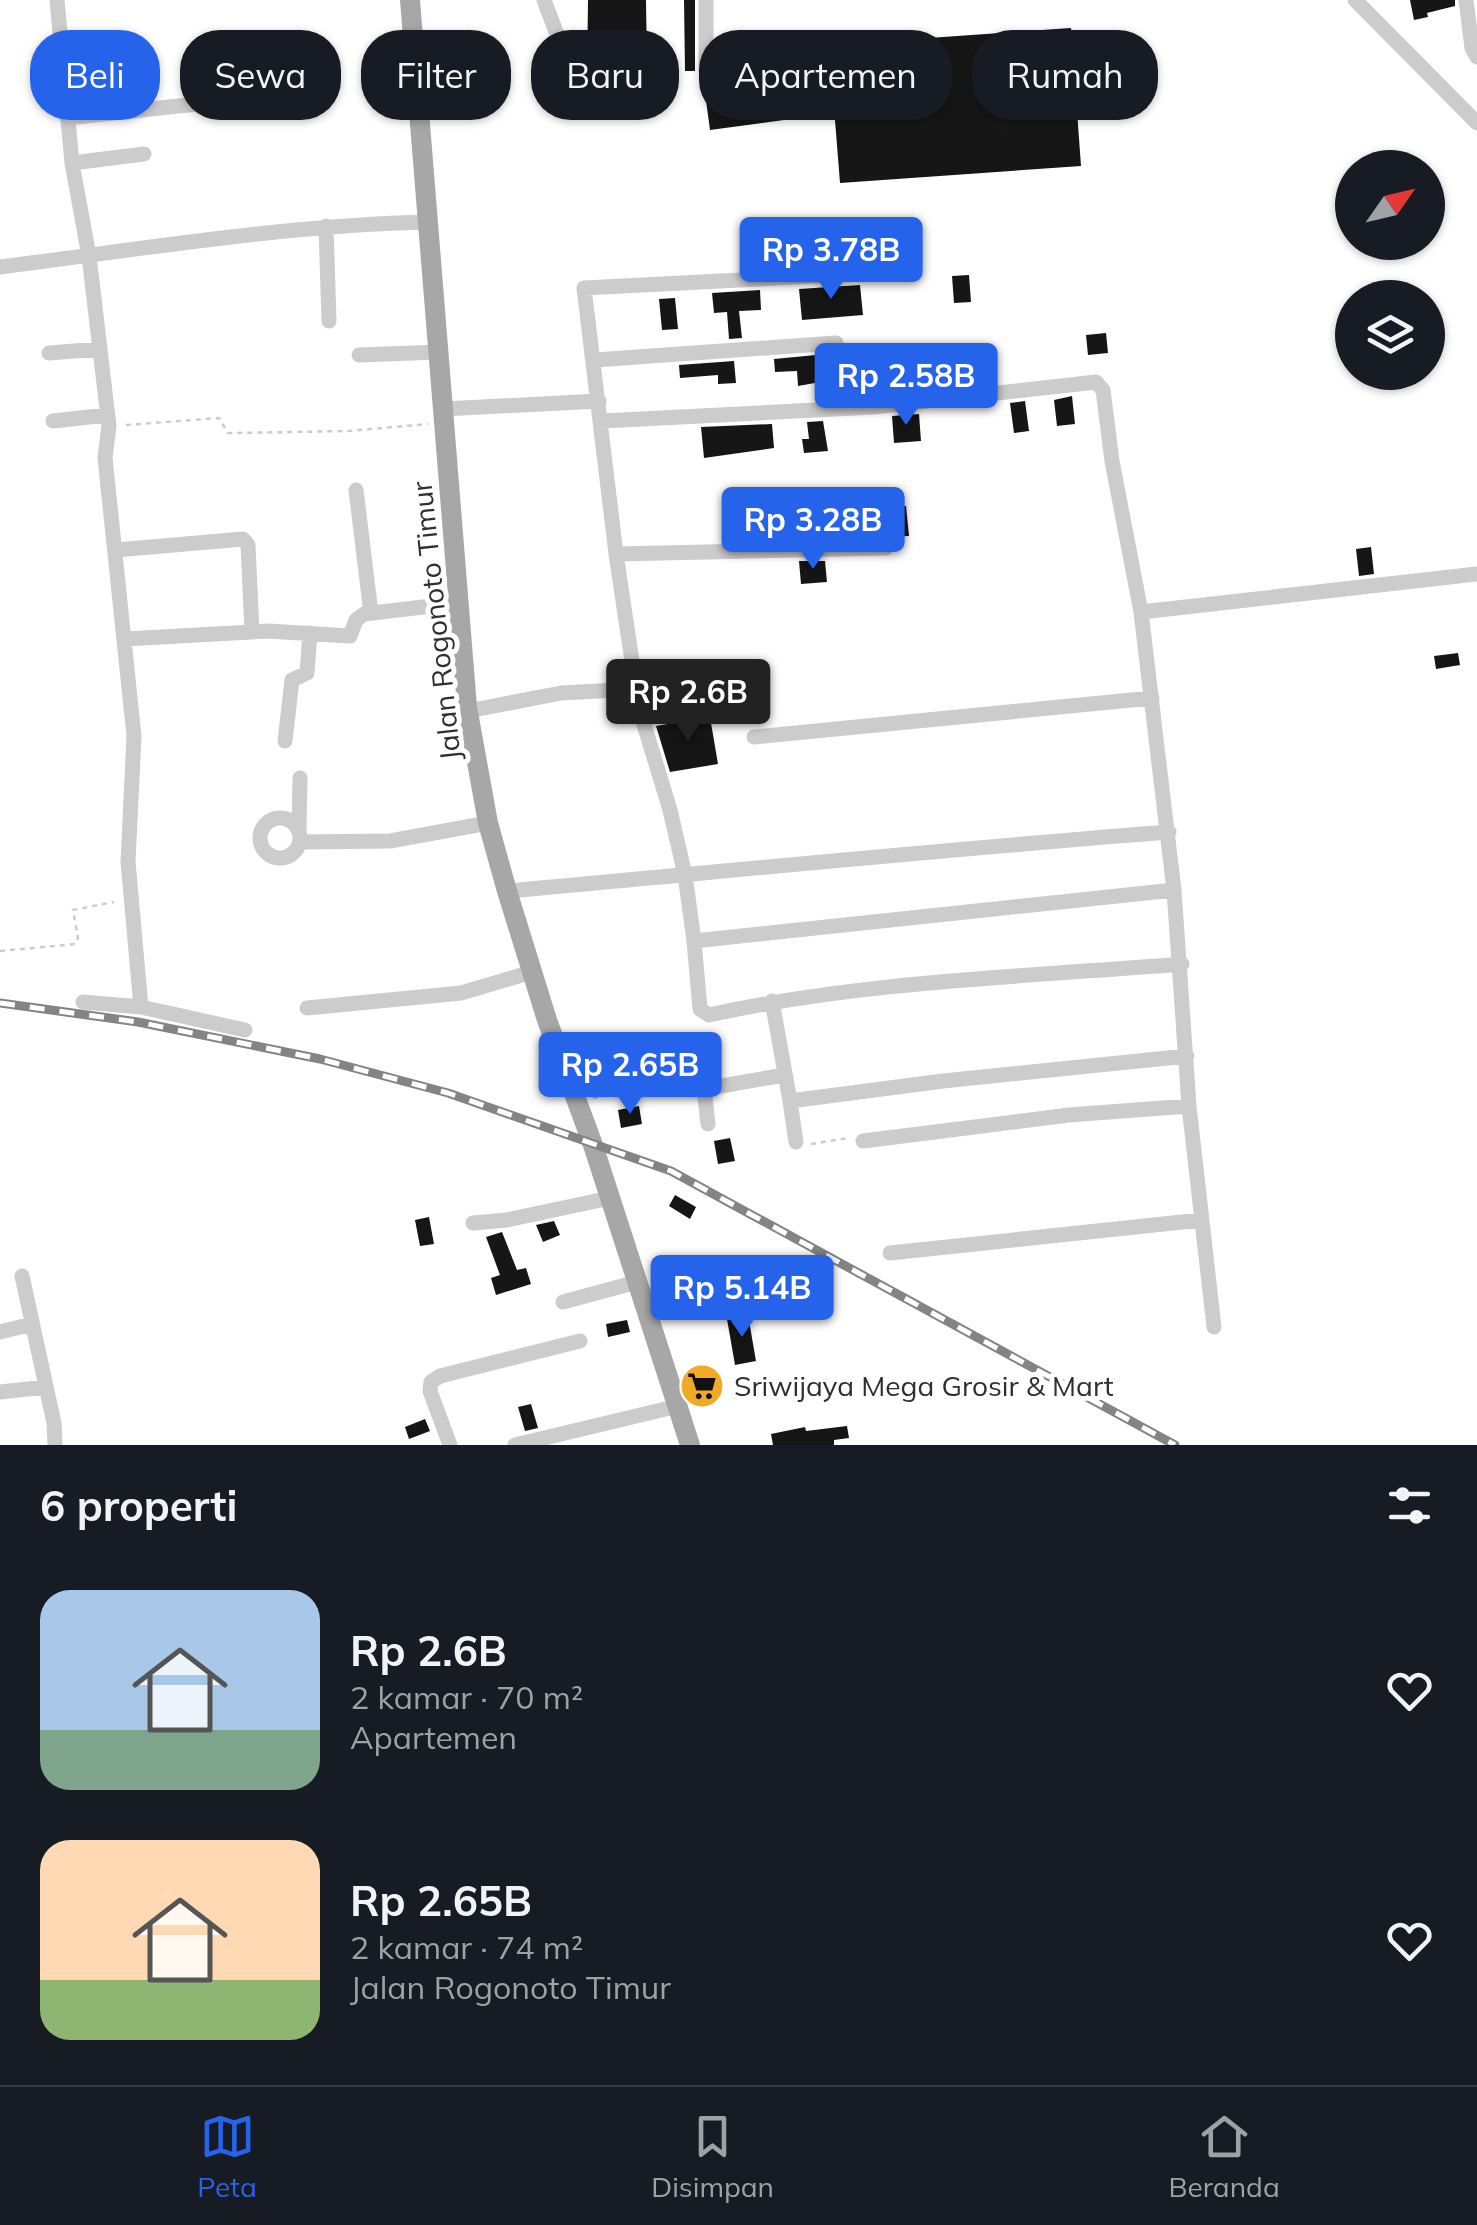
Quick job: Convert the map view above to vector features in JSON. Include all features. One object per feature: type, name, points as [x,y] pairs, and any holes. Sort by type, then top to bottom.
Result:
[{"type":"main road","name":"Jalan Rogonoto Timur","points":[[410,0],[457,603],[468,711],[488,823],[532,972],[690,1445]]},
{"type":"street","points":[[56,0],[59,30]]},
{"type":"street","points":[[544,0],[555,30]]},
{"type":"street","points":[[706,0],[706,30]]},
{"type":"street","points":[[1356,0],[1477,123]]},
{"type":"street","points":[[1466,0],[1472,48],[1477,57]]},
{"type":"street","points":[[66,120],[89,256],[108,420],[105,458],[134,736],[135,769],[127,840],[141,1007]]},
{"type":"street","points":[[72,163],[144,154]]},
{"type":"street","points":[[0,268],[252,232],[430,222]]},
{"type":"street","points":[[326,226],[329,321]]},
{"type":"street","points":[[873,272],[584,288],[636,689],[685,875],[703,1013],[772,1001],[937,984],[1182,964]]},
{"type":"street","points":[[595,360],[836,343]]},
{"type":"street","points":[[48,353],[99,349]]},
{"type":"street","points":[[359,355],[439,352]]},
{"type":"street","points":[[602,421],[874,407],[1096,382],[1102,390],[1141,612],[1169,832],[1182,964],[1189,1106],[1214,1327]]},
{"type":"street","points":[[444,416],[600,401]]},
{"type":"street","points":[[53,421],[108,420]]},
{"type":"street","points":[[356,490],[370,613]]},
{"type":"street","points":[[116,550],[243,539],[248,545],[252,632]]},
{"type":"street","points":[[616,554],[886,548]]},
{"type":"street","points":[[1141,612],[1477,574]]},
{"type":"street","points":[[124,639],[252,632],[350,636],[358,616],[457,603]]},
{"type":"street","points":[[285,741],[292,680],[307,673],[310,633]]},
{"type":"street","points":[[468,711],[561,693],[636,689]]},
{"type":"street","points":[[754,737],[1152,698]]},
{"type":"street","points":[[640,713],[742,700]]},
{"type":"street","points":[[300,778],[300,835],[390,841],[488,823]]},
{"type":"street","points":[[507,891],[876,855],[1169,832]]},
{"type":"street","points":[[694,941],[1174,890]]},
{"type":"street","points":[[307,1008],[460,992],[532,972]]},
{"type":"street","points":[[772,1001],[796,1142]]},
{"type":"street","points":[[83,1002],[141,1007],[245,1030]]},
{"type":"street","points":[[790,1101],[1187,1056]]},
{"type":"street","points":[[708,1124],[704,1089],[784,1075]]},
{"type":"street","points":[[863,1142],[1069,1115],[1189,1106]]},
{"type":"street","points":[[473,1223],[524,1217],[610,1198]]},
{"type":"street","points":[[890,1252],[1201,1220]]},
{"type":"street","points":[[22,1276],[55,1445]]},
{"type":"street","points":[[563,1302],[638,1282]]},
{"type":"street","points":[[0,1332],[32,1324]]},
{"type":"street","points":[[450,1445],[430,1390],[432,1382],[440,1376],[580,1341]]},
{"type":"street","points":[[0,1392],[45,1386]]},
{"type":"street","points":[[515,1445],[678,1406]]},
{"type":"path","points":[[108,420],[218,418],[226,431],[234,433],[348,431],[444,416]]},
{"type":"path","points":[[0,950],[76,944],[73,910],[131,900]]},
{"type":"path","points":[[576,1101],[610,1094],[634,1096],[664,1089],[680,1093],[704,1089]]},
{"type":"path","points":[[796,1142],[800,1145],[854,1137],[863,1142]]},
{"type":"building","points":[[588,0],[646,0],[646,30],[588,30]]},
{"type":"building","points":[[684,0],[695,0],[695,71],[685,71]]},
{"type":"building","points":[[1410,0],[1455,0],[1455,6],[1414,20]]},
{"type":"building","points":[[972,35],[972,120],[1078,120],[1081,166],[840,183],[835,120],[952,120],[952,36]]},
{"type":"building","points":[[709,120],[784,120],[710,130]]},
{"type":"building","points":[[969,275],[971,302],[954,303],[952,276]]},
{"type":"building","points":[[860,285],[863,315],[802,320],[799,289]]},
{"type":"building","points":[[760,290],[761,310],[739,311],[742,338],[729,339],[727,312],[714,313],[712,293]]},
{"type":"building","points":[[675,298],[678,329],[662,330],[659,299]]},
{"type":"building","points":[[1106,333],[1108,353],[1088,355],[1086,335]]},
{"type":"building","points":[[858,351],[860,375],[798,386],[797,371],[775,372],[774,359]]},
{"type":"building","points":[[734,361],[736,383],[718,384],[718,375],[680,378],[679,365]]},
{"type":"building","points":[[1072,396],[1075,424],[1057,426],[1054,400]]},
{"type":"building","points":[[1025,401],[1029,431],[1014,433],[1010,403]]},
{"type":"building","points":[[919,414],[921,441],[894,443],[892,416]]},
{"type":"building","points":[[823,421],[828,451],[804,453],[802,439],[809,439],[807,422]]},
{"type":"building","points":[[772,424],[774,448],[704,458],[701,427]]},
{"type":"building","points":[[906,506],[909,536],[870,537],[868,510]]},
{"type":"building","points":[[824,513],[827,538],[805,539],[803,515]]},
{"type":"building","points":[[1371,547],[1374,574],[1359,576],[1356,549]]},
{"type":"building","points":[[799,561],[825,561],[827,582],[801,584]]},
{"type":"building","points":[[1458,653],[1460,665],[1436,669],[1434,656]]},
{"type":"building","points":[[710,717],[718,764],[670,772],[656,726]]},
{"type":"building","points":[[639,1106],[642,1124],[621,1128],[618,1110]]},
{"type":"building","points":[[730,1138],[735,1161],[718,1164],[714,1141]]},
{"type":"building","points":[[675,1195],[696,1207],[690,1219],[669,1206]]},
{"type":"building","points":[[429,1217],[434,1244],[420,1246],[415,1220]]},
{"type":"building","points":[[554,1221],[560,1235],[543,1242],[536,1225]]},
{"type":"building","points":[[502,1232],[517,1270],[526,1268],[531,1284],[496,1295],[491,1278],[500,1275],[486,1237]]},
{"type":"building","points":[[748,1315],[756,1361],[735,1365],[727,1319]]},
{"type":"building","points":[[627,1320],[630,1332],[608,1337],[606,1324]]},
{"type":"building","points":[[531,1404],[538,1428],[525,1431],[518,1407]]},
{"type":"building","points":[[425,1419],[430,1431],[409,1439],[405,1427]]},
{"type":"building","points":[[847,1426],[849,1438],[834,1440],[834,1445],[773,1445],[771,1434],[805,1427],[806,1431]]},
{"type":"railway","points":[[0,1003],[138,1022],[320,1059],[448,1093],[671,1171],[1175,1445]]},
{"type":"place","name":"Sriwijaya Mega Grosir & Mart","points":[[702,1386]]}]
